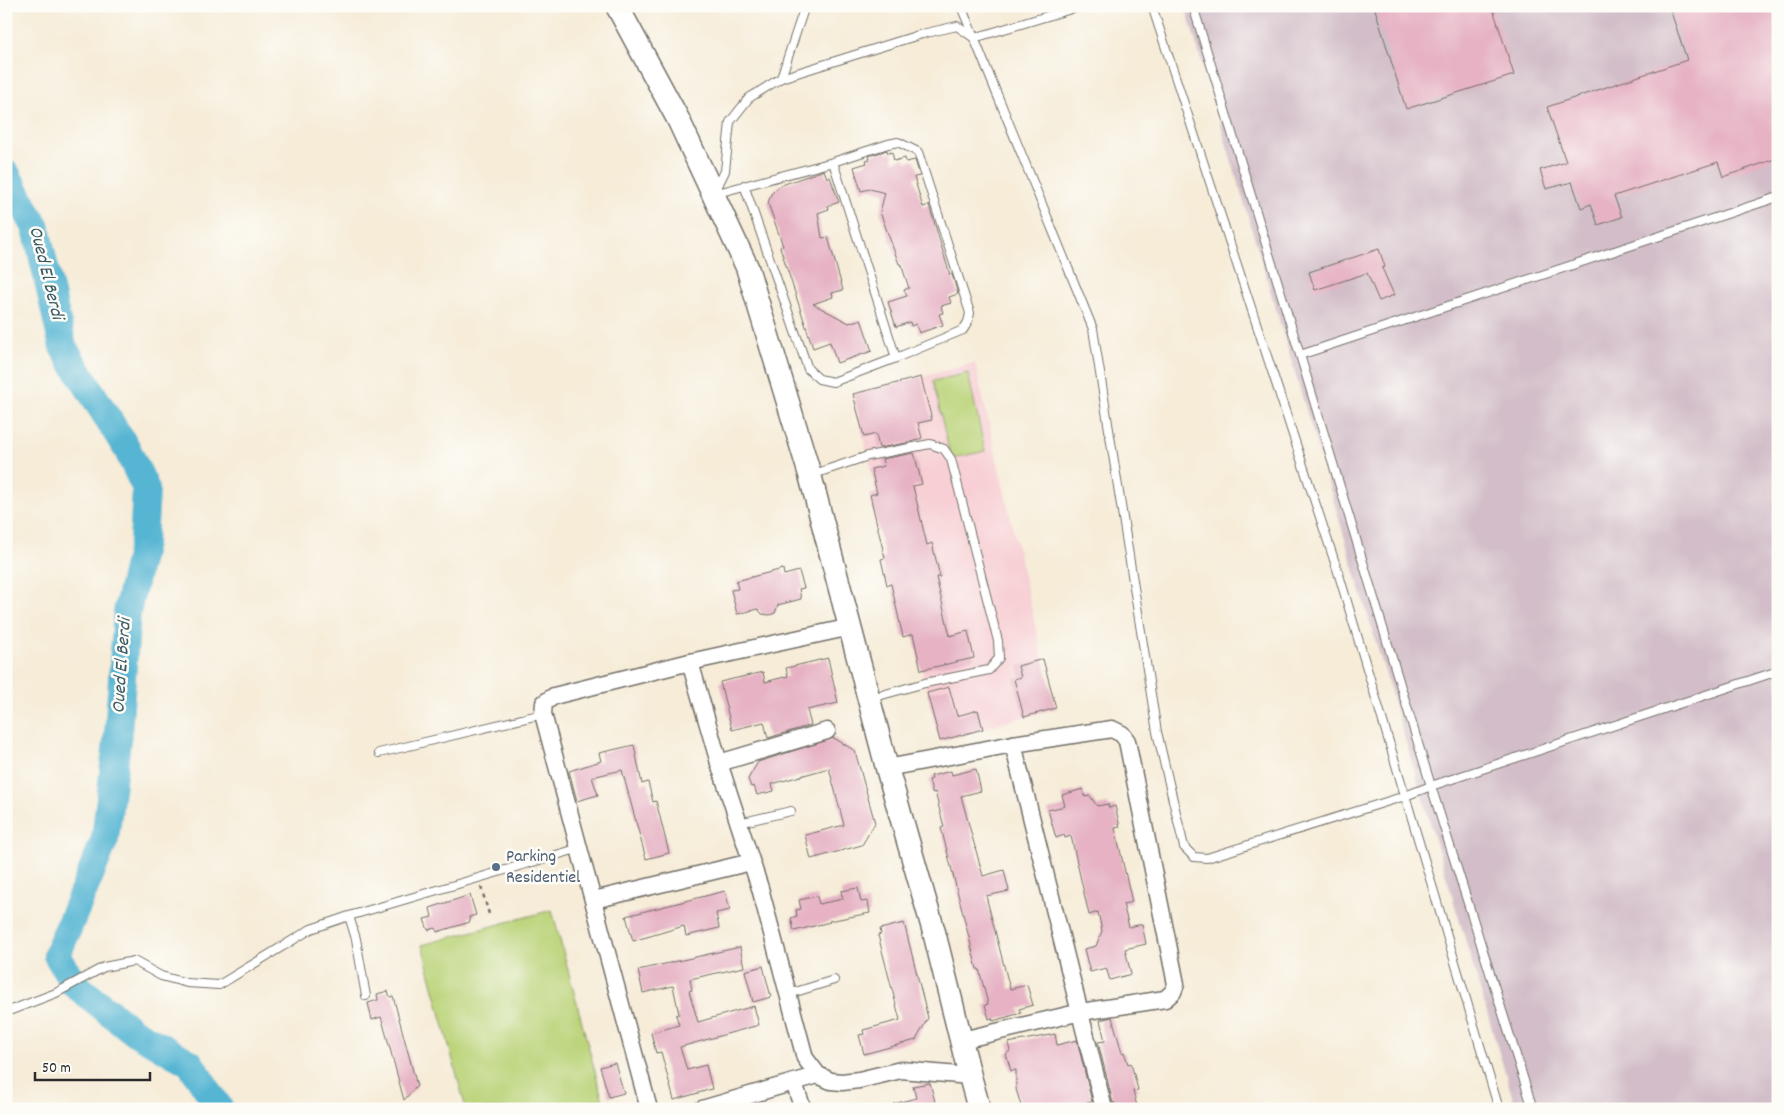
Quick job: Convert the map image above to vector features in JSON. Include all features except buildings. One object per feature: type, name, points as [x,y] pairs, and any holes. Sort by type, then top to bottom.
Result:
[{"type":"main road","points":[[616,6],[678,119],[747,267],[810,475],[868,698],[934,932],[979,1109]]},
{"type":"street","points":[[649,1109],[543,714],[544,703],[554,696],[690,662],[851,627]]},
{"type":"street","points":[[690,662],[719,763],[751,862],[789,994],[805,1058],[818,1075],[831,1081],[859,1080],[901,1070],[970,1076]]},
{"type":"street","points":[[887,768],[1013,744],[1112,729],[1122,734],[1127,741],[1176,984],[1173,992],[1165,999],[1081,1012],[962,1040]]},
{"type":"street","points":[[719,763],[827,731]]},
{"type":"street","points":[[1013,744],[1104,1109]]},
{"type":"street","points":[[594,900],[751,862]]},
{"type":"street","points":[[702,1109],[818,1075]]},
{"type":"street","points":[[794,1083],[802,1109]]},
{"type":"lane","points":[[781,78],[805,6]]},
{"type":"lane","points":[[961,6],[1093,329],[1157,732],[1184,847],[1194,856],[1207,858],[1406,796],[1431,786],[1778,671]]},
{"type":"lane","points":[[974,38],[1081,6]]},
{"type":"lane","points":[[1152,6],[1339,575],[1499,1109]]},
{"type":"lane","points":[[1192,6],[1431,786],[1533,1109]]},
{"type":"lane","points":[[714,194],[725,171],[730,122],[749,98],[781,78],[922,34],[957,26],[974,38]]},
{"type":"lane","points":[[714,194],[744,185],[833,162],[893,143],[898,142],[918,152],[970,314],[963,330],[833,382],[819,379],[808,369],[744,185]]},
{"type":"lane","points":[[833,162],[896,358]]},
{"type":"lane","points":[[1300,354],[1778,197]]},
{"type":"lane","points":[[810,475],[868,456],[930,444],[944,449],[952,459],[998,641],[999,658],[989,670],[925,683],[868,698]]},
{"type":"lane","points":[[379,753],[543,714]]},
{"type":"lane","points":[[739,823],[791,810]]},
{"type":"lane","points":[[6,1012],[56,993],[104,967],[134,961],[160,976],[187,984],[219,985],[311,930],[349,916],[580,848]]},
{"type":"lane","points":[[349,916],[356,939],[366,996]]},
{"type":"lane","points":[[789,994],[834,980]]},
{"type":"path","points":[[479,878],[489,914]]},
{"type":"shaded area","points":[[1185,6],[1778,6],[1778,1109],[1516,1109]]},
{"type":"shaded area","points":[[975,363],[1056,708],[940,741],[913,635],[903,637],[891,584],[887,585],[881,559],[885,558],[870,495],[877,493],[853,394]]},
{"type":"green space","points":[[968,373],[985,451],[951,459],[933,381]]},
{"type":"green space","points":[[552,910],[605,1109],[466,1109],[422,945]]},
{"type":"waterway","name":"Oued El Berdi","points":[[6,173],[36,228],[63,347],[127,449],[146,489],[143,543],[127,612],[118,733],[105,839],[57,955],[74,984],[133,1031],[190,1063],[220,1109]]},
{"type":"place","name":"Parking Residentiel","points":[[496,867]]}]
